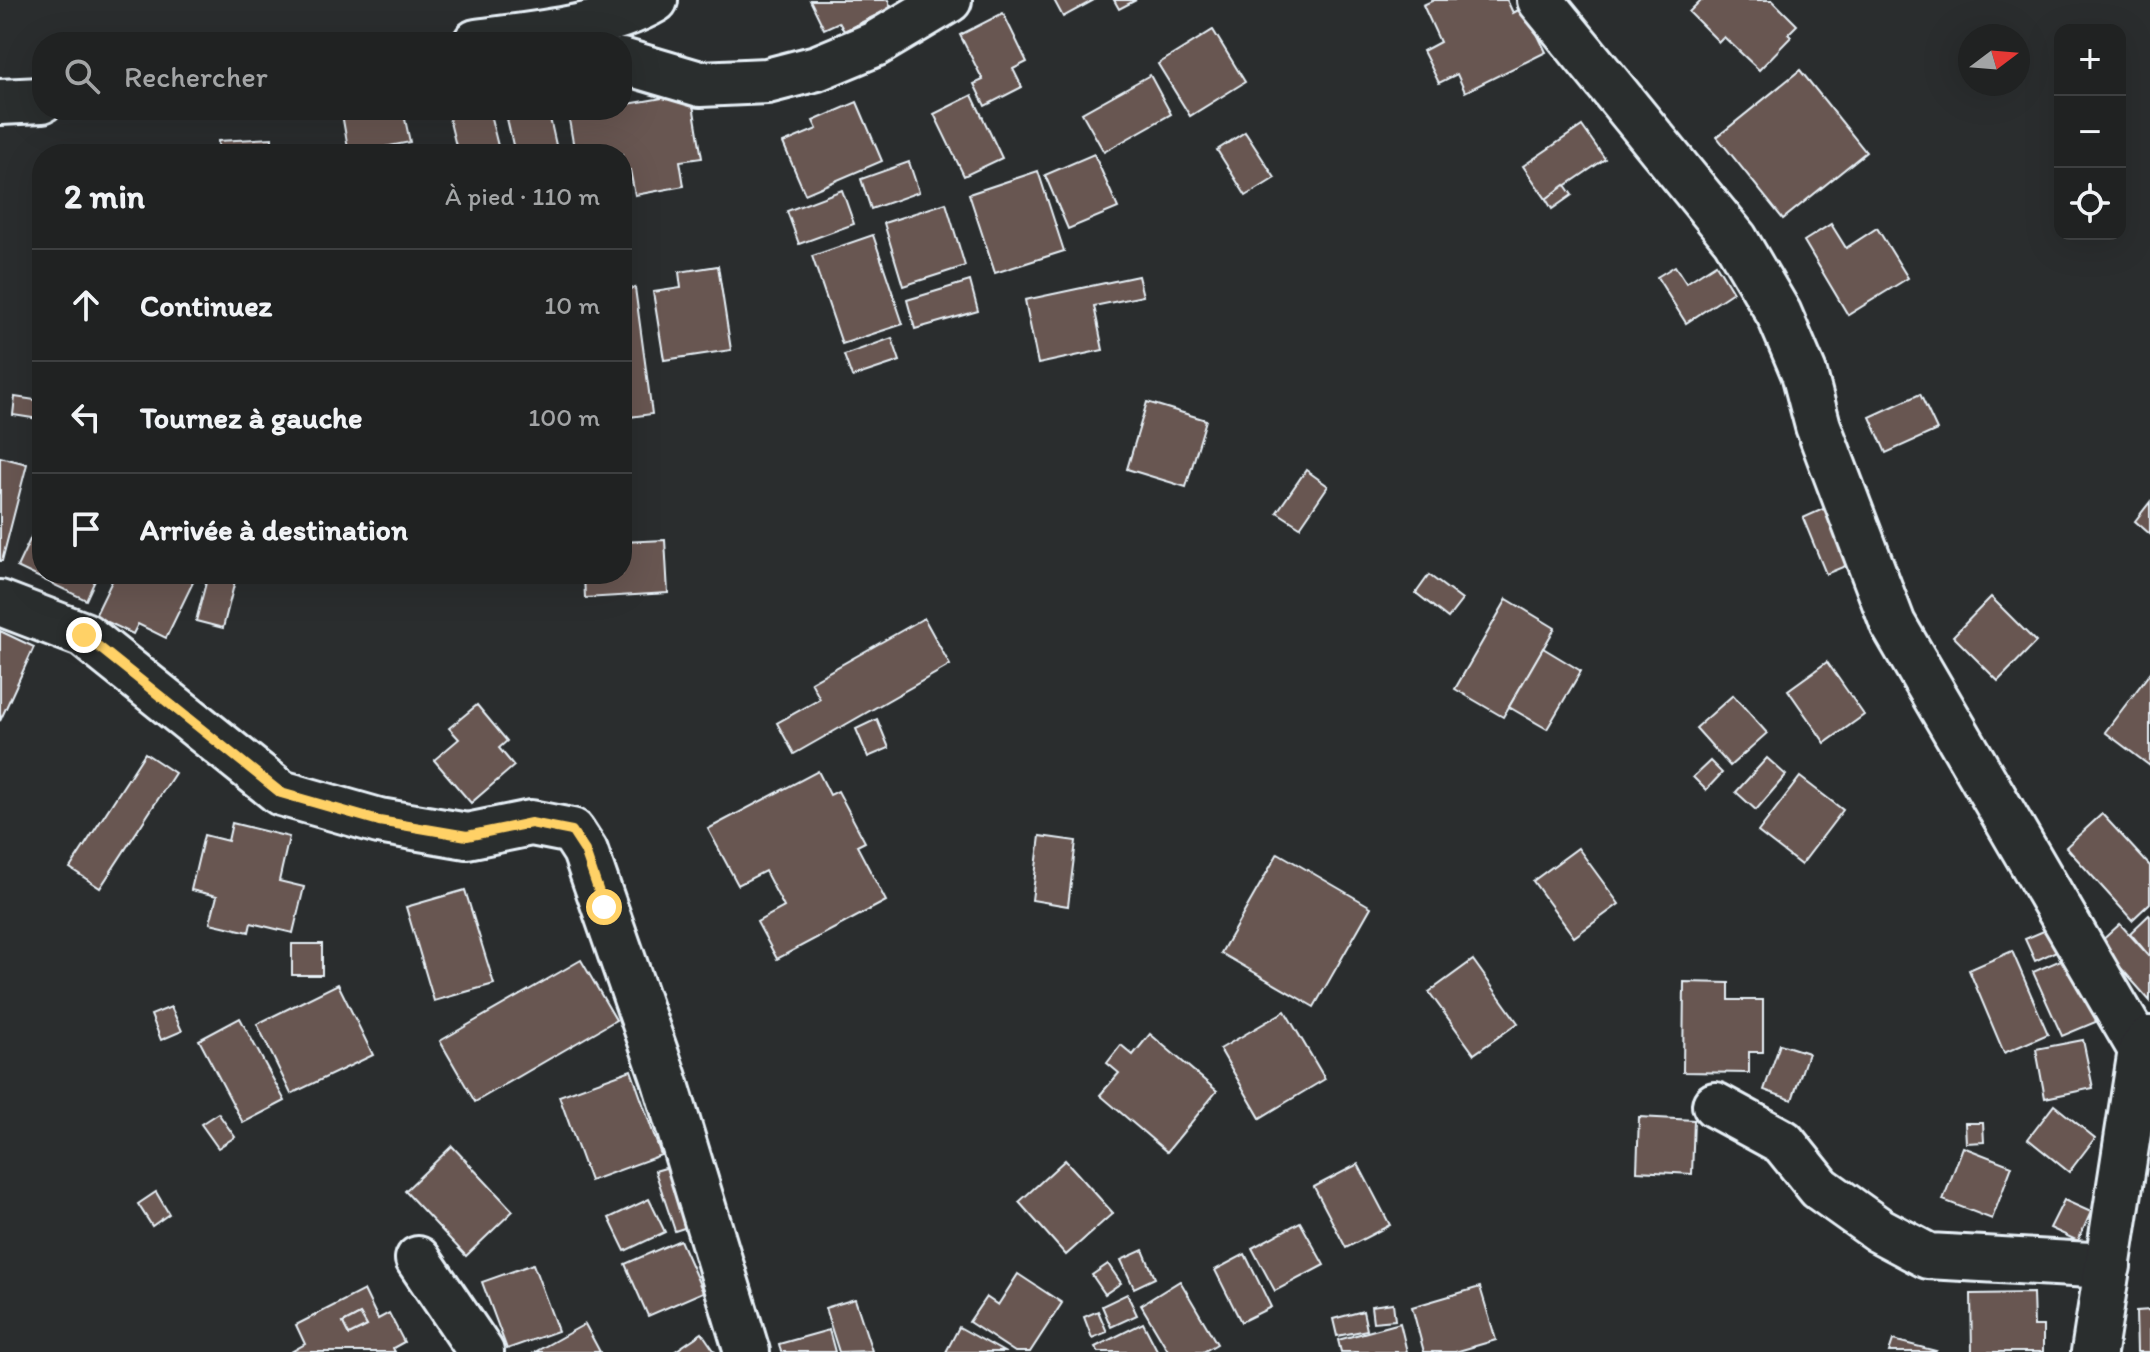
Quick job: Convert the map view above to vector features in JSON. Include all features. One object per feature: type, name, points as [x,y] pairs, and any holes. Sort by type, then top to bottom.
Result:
[{"type":"street","points":[[566,32],[638,10],[655,0]]},
{"type":"street","points":[[632,64],[700,84],[767,81],[817,68],[875,44],[949,0]]},
{"type":"street","points":[[1540,0],[1735,239],[1764,289],[1804,373],[1818,426],[1893,624],[2145,1045],[2094,1352]]},
{"type":"street","points":[[0,102],[32,100]]},
{"type":"street","points":[[0,603],[84,635],[281,793],[379,821],[467,836],[531,823],[572,831],[585,851],[664,1078],[747,1352]]},
{"type":"street","points":[[1715,1105],[1783,1142],[1820,1188],[1879,1230],[1928,1256],[2108,1266]]},
{"type":"street","points":[[418,1259],[481,1352]]},
{"type":"building","points":[[810,0],[888,0],[891,8],[844,31],[839,22],[824,29]]},
{"type":"building","points":[[1054,0],[1094,0],[1063,17]]},
{"type":"building","points":[[1114,0],[1136,0],[1119,9]]},
{"type":"building","points":[[1434,0],[1507,0],[1513,13],[1524,7],[1546,52],[1465,92],[1457,74],[1439,83],[1423,51],[1440,42],[1423,5]]},
{"type":"building","points":[[1701,0],[1772,0],[1797,25],[1788,34],[1791,37],[1759,70],[1724,37],[1719,42],[1689,12]]},
{"type":"building","points":[[1003,13],[1027,62],[1013,69],[1022,87],[985,106],[974,84],[983,80],[960,35]]},
{"type":"building","points":[[1213,30],[1245,82],[1190,116],[1158,64]]},
{"type":"building","points":[[1800,70],[1866,152],[1783,219],[1717,137]]},
{"type":"building","points":[[1150,75],[1171,114],[1104,152],[1082,113]]},
{"type":"building","points":[[691,93],[702,158],[680,161],[684,186],[635,195],[632,144],[573,144],[569,120],[632,120],[632,103]]},
{"type":"building","points":[[972,95],[1002,158],[964,176],[934,114]]},
{"type":"building","points":[[857,102],[882,161],[805,194],[783,143],[817,129],[813,121]]},
{"type":"building","points":[[343,120],[405,120],[410,142],[400,144],[347,144]]},
{"type":"building","points":[[450,120],[492,120],[498,144],[456,144]]},
{"type":"building","points":[[507,120],[550,120],[556,144],[513,144]]},
{"type":"building","points":[[1582,126],[1605,159],[1546,199],[1523,166]]},
{"type":"building","points":[[1245,132],[1275,178],[1246,196],[1217,150]]},
{"type":"building","points":[[272,138],[272,144],[218,144],[218,141]]},
{"type":"building","points":[[1094,154],[1118,208],[1068,229],[1045,175]]},
{"type":"building","points":[[909,162],[919,192],[871,209],[861,179]]},
{"type":"building","points":[[1038,171],[1064,251],[995,273],[969,194]]},
{"type":"building","points":[[1565,185],[1572,195],[1552,209],[1546,199]]},
{"type":"building","points":[[842,190],[854,224],[799,244],[787,211]]},
{"type":"building","points":[[946,203],[965,266],[903,286],[884,223]]},
{"type":"building","points":[[1831,224],[1846,248],[1877,228],[1908,278],[1848,315],[1804,241]]},
{"type":"building","points":[[873,235],[903,324],[842,344],[812,256]]},
{"type":"building","points":[[1716,264],[1733,292],[1686,323],[1657,277],[1675,266],[1686,283]]},
{"type":"building","points":[[718,266],[731,350],[664,360],[653,292],[681,288],[679,272]]},
{"type":"building","points":[[1138,276],[1143,296],[1094,306],[1103,350],[1038,364],[1025,300]]},
{"type":"building","points":[[970,281],[978,311],[915,329],[907,300]]},
{"type":"building","points":[[632,288],[635,288],[652,414],[632,417]]},
{"type":"building","points":[[892,338],[900,361],[852,377],[844,355]]},
{"type":"building","points":[[1920,394],[1937,430],[1886,453],[1870,417]]},
{"type":"building","points":[[15,397],[32,400],[32,418],[13,415]]},
{"type":"building","points":[[1147,402],[1206,420],[1186,487],[1127,469]]},
{"type":"building","points":[[0,457],[27,464],[2,561],[0,561]]},
{"type":"building","points":[[1306,470],[1328,486],[1300,527],[1277,512]]},
{"type":"building","points":[[2150,502],[2150,534],[2135,521]]},
{"type":"building","points":[[1832,505],[1855,562],[1826,574],[1803,518]]},
{"type":"building","points":[[32,535],[32,574],[17,567]]},
{"type":"building","points":[[665,540],[668,593],[585,598],[584,584],[632,584],[632,542]]},
{"type":"building","points":[[1429,575],[1462,600],[1448,618],[1416,593]]},
{"type":"building","points":[[53,584],[93,584],[86,600]]},
{"type":"building","points":[[111,584],[192,584],[166,638],[138,624],[133,634],[95,616]]},
{"type":"building","points":[[206,584],[234,584],[223,628],[196,621]]},
{"type":"building","points":[[1991,597],[2036,642],[1998,681],[1953,636]]},
{"type":"building","points":[[1507,599],[1555,628],[1503,717],[1455,689]]},
{"type":"building","points":[[924,618],[950,665],[794,754],[777,723],[820,699],[811,682]]},
{"type":"building","points":[[0,631],[34,647],[0,721]]},
{"type":"building","points":[[1543,648],[1581,671],[1547,729],[1509,707]]},
{"type":"building","points":[[1827,662],[1864,715],[1825,743],[1788,690]]},
{"type":"building","points":[[2150,673],[2150,766],[2105,732]]},
{"type":"building","points":[[1733,695],[1767,733],[1730,766],[1696,728]]},
{"type":"building","points":[[477,705],[507,741],[499,748],[514,766],[471,803],[434,760],[459,739],[449,728]]},
{"type":"building","points":[[877,719],[889,748],[868,757],[856,729]]},
{"type":"building","points":[[145,753],[175,773],[100,888],[70,868]]},
{"type":"building","points":[[1767,758],[1786,775],[1756,810],[1736,792]]},
{"type":"building","points":[[1710,761],[1722,773],[1706,790],[1693,777]]},
{"type":"building","points":[[818,771],[830,795],[838,791],[865,842],[857,846],[886,901],[777,959],[757,922],[784,907],[765,871],[738,885],[708,829]]},
{"type":"building","points":[[1800,777],[1843,810],[1801,865],[1758,832]]},
{"type":"building","points":[[2102,814],[2150,866],[2150,903],[2132,920],[2066,847]]},
{"type":"building","points":[[232,823],[289,837],[279,881],[304,887],[293,933],[251,923],[249,932],[210,923],[217,896],[191,890],[204,835],[228,841]]},
{"type":"building","points":[[1040,836],[1076,841],[1068,906],[1032,900]]},
{"type":"building","points":[[1578,848],[1619,904],[1574,937],[1533,881]]},
{"type":"building","points":[[1278,853],[1371,907],[1314,1007],[1221,953]]},
{"type":"building","points":[[465,890],[494,984],[434,1001],[406,907]]},
{"type":"building","points":[[2150,916],[2150,957],[2130,933]]},
{"type":"building","points":[[2120,924],[2150,957],[2150,1001],[2099,943]]},
{"type":"building","points":[[2053,927],[2063,948],[2035,961],[2025,939]]},
{"type":"building","points":[[292,944],[322,944],[322,975],[292,975]]},
{"type":"building","points":[[2012,951],[2048,1034],[2004,1053],[1969,970]]},
{"type":"building","points":[[2070,956],[2098,1021],[2062,1036],[2033,972]]},
{"type":"building","points":[[581,960],[616,1020],[475,1102],[440,1041]]},
{"type":"building","points":[[1473,960],[1518,1023],[1474,1054],[1429,992]]},
{"type":"building","points":[[1684,982],[1729,983],[1729,1000],[1763,1000],[1763,1052],[1749,1052],[1749,1073],[1683,1072]]},
{"type":"building","points":[[338,984],[373,1055],[291,1094],[257,1024]]},
{"type":"building","points":[[171,1007],[182,1031],[161,1040],[151,1015]]},
{"type":"building","points":[[1285,1011],[1325,1079],[1260,1118],[1220,1049]]},
{"type":"building","points":[[240,1018],[285,1101],[243,1123],[199,1040]]},
{"type":"building","points":[[1150,1034],[1217,1091],[1167,1152],[1100,1095],[1119,1073],[1107,1063],[1121,1045],[1133,1055]]},
{"type":"building","points":[[2083,1040],[2093,1088],[2045,1098],[2036,1049]]},
{"type":"building","points":[[1780,1044],[1808,1053],[1792,1100],[1764,1090]]},
{"type":"building","points":[[631,1070],[661,1155],[590,1181],[559,1096]]},
{"type":"building","points":[[2054,1105],[2095,1138],[2069,1172],[2028,1139]]},
{"type":"building","points":[[218,1113],[235,1137],[218,1148],[201,1124]]},
{"type":"building","points":[[1639,1117],[1694,1120],[1692,1174],[1637,1171]]},
{"type":"building","points":[[1965,1123],[1983,1123],[1984,1142],[1966,1143]]},
{"type":"building","points":[[452,1146],[513,1211],[466,1256],[405,1191]]},
{"type":"building","points":[[1963,1147],[2012,1166],[1992,1219],[1943,1200]]},
{"type":"building","points":[[1065,1160],[1113,1213],[1066,1255],[1019,1202]]},
{"type":"building","points":[[679,1164],[699,1223],[675,1231],[655,1171]]},
{"type":"building","points":[[1358,1164],[1390,1225],[1346,1248],[1314,1187]]},
{"type":"building","points":[[156,1192],[169,1214],[152,1226],[138,1204]]},
{"type":"building","points":[[649,1199],[665,1232],[625,1251],[609,1218]]},
{"type":"building","points":[[2064,1200],[2091,1212],[2078,1241],[2050,1228]]},
{"type":"building","points":[[1300,1222],[1324,1265],[1275,1291],[1252,1248]]},
{"type":"building","points":[[680,1240],[703,1292],[648,1316],[625,1264]]},
{"type":"building","points":[[1143,1250],[1155,1278],[1134,1288],[1121,1260]]},
{"type":"building","points":[[1245,1254],[1271,1307],[1241,1322],[1215,1270]]},
{"type":"building","points":[[533,1264],[558,1331],[507,1349],[482,1282]]},
{"type":"building","points":[[1108,1264],[1121,1283],[1105,1294],[1092,1275]]},
{"type":"building","points":[[1018,1274],[1062,1303],[1030,1352],[1015,1352],[969,1322],[986,1297],[998,1305]]},
{"type":"building","points":[[1180,1281],[1217,1344],[1203,1352],[1169,1352],[1141,1305]]},
{"type":"building","points":[[1480,1287],[1496,1340],[1455,1352],[1424,1352],[1412,1307]]},
{"type":"building","points":[[364,1290],[378,1319],[389,1313],[404,1342],[393,1348],[395,1352],[291,1352],[305,1344],[296,1325]],"holes":[[[360,1314],[367,1326],[349,1335],[343,1323]]]},
{"type":"building","points":[[2033,1293],[2034,1326],[2043,1326],[2043,1352],[1972,1352],[1971,1294]]},
{"type":"building","points":[[1127,1294],[1137,1315],[1111,1327],[1102,1306]]},
{"type":"building","points":[[855,1299],[872,1351],[839,1352],[825,1308]]},
{"type":"building","points":[[1393,1303],[1395,1320],[1373,1322],[1371,1306]]},
{"type":"building","points":[[2150,1310],[2150,1352],[2137,1352],[2136,1311]]},
{"type":"building","points":[[1098,1311],[1107,1332],[1092,1338],[1084,1317]]},
{"type":"building","points":[[1363,1311],[1367,1330],[1337,1336],[1333,1319]]},
{"type":"building","points":[[360,1314],[367,1326],[349,1335],[343,1323]]},
{"type":"building","points":[[1143,1323],[1158,1352],[1098,1352],[1095,1347]]},
{"type":"building","points":[[1400,1323],[1407,1352],[1341,1352],[1338,1340]]},
{"type":"building","points":[[585,1324],[600,1352],[535,1352]]},
{"type":"building","points":[[959,1327],[1004,1352],[946,1352]]},
{"type":"building","points":[[829,1330],[835,1352],[781,1352],[779,1344]]},
{"type":"building","points":[[702,1333],[715,1352],[674,1352]]},
{"type":"building","points":[[1893,1340],[1936,1351],[1889,1352]]},
{"type":"route","points":[[84,635],[281,793],[379,821],[467,836],[531,823],[572,831],[585,851],[604,907]]}]
